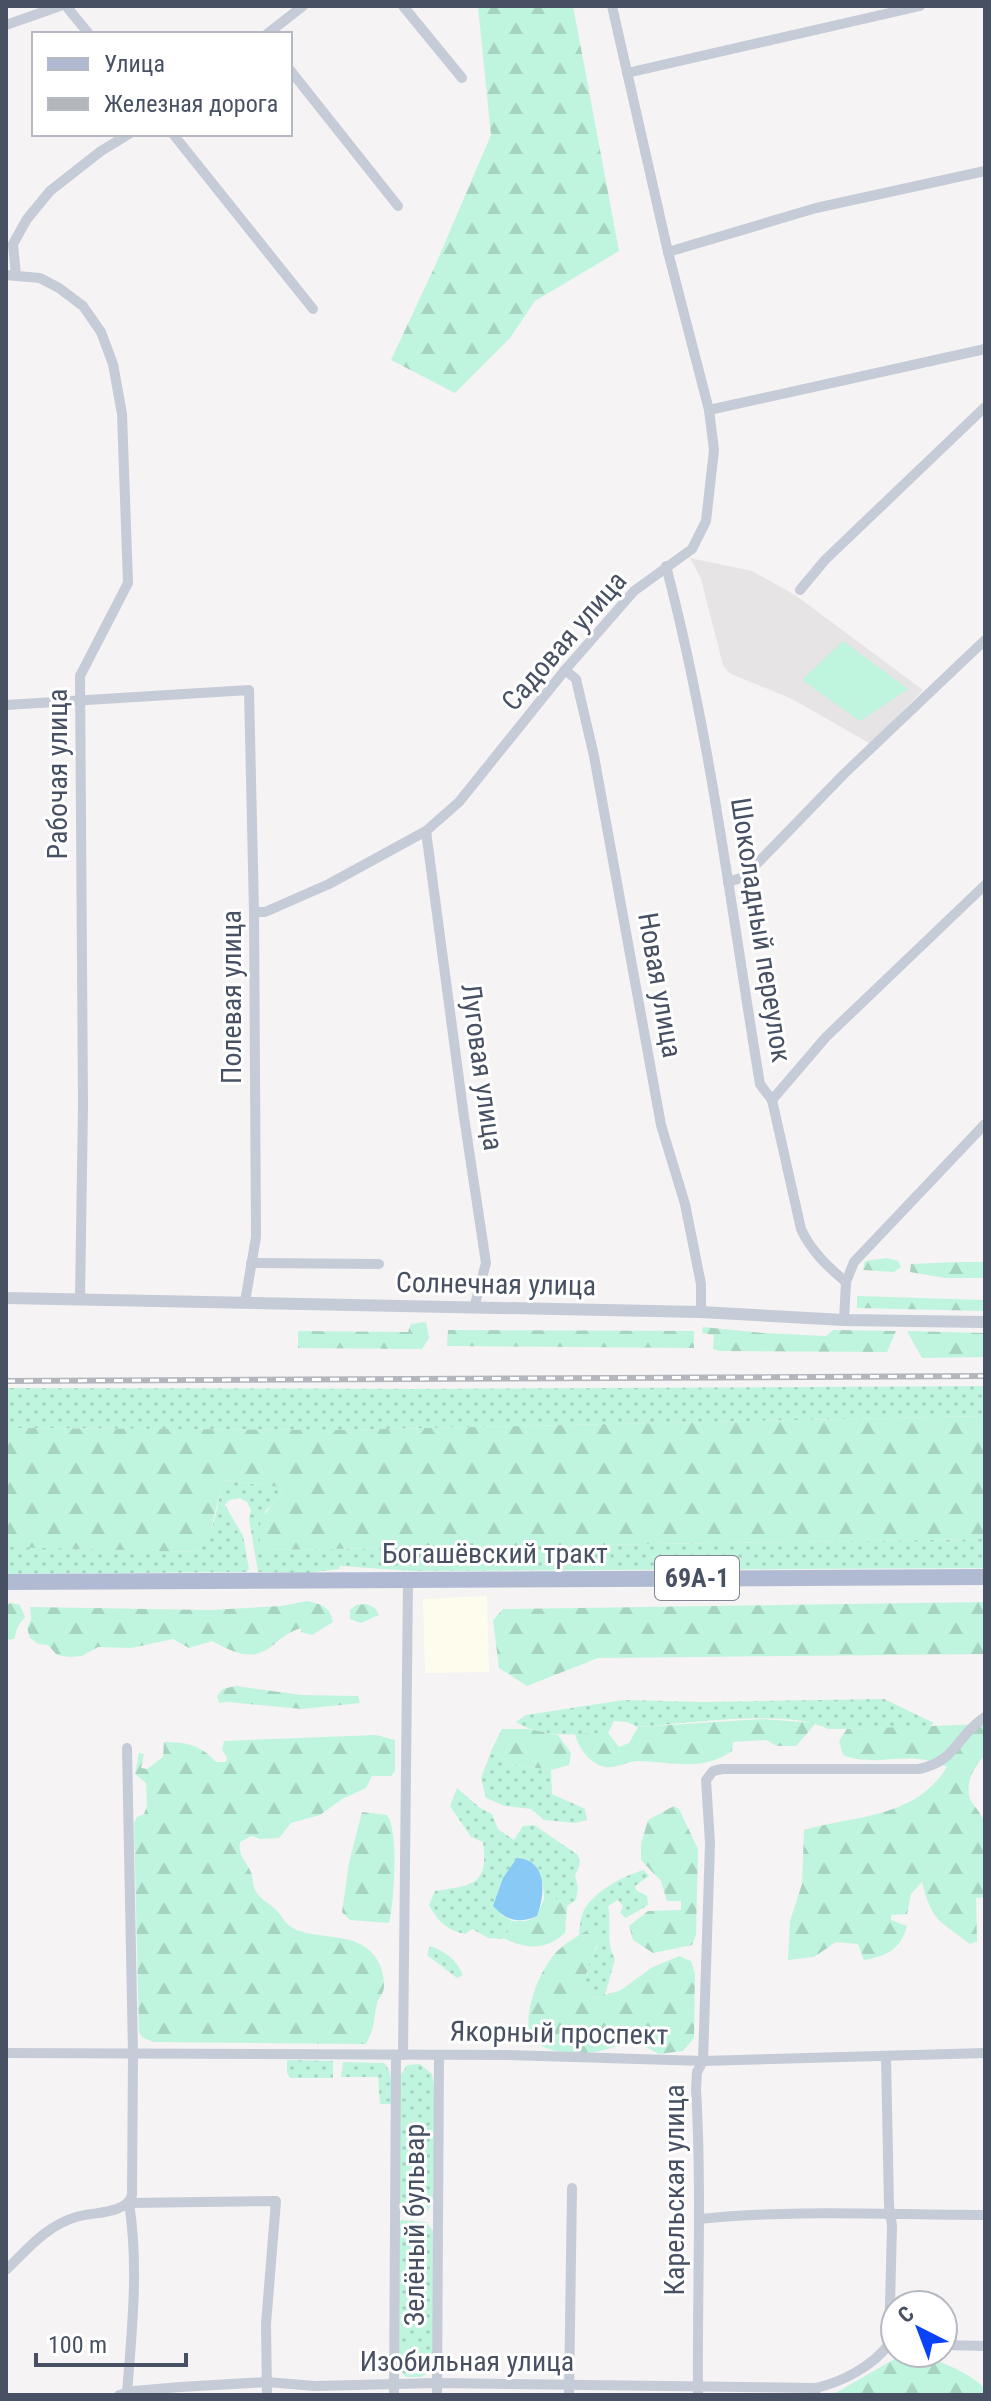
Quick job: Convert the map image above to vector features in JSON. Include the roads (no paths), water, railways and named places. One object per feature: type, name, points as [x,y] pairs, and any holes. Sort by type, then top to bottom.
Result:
[{"type":"main road","name":"Богашёвский тракт","points":[[6,1582],[985,1577]]},
{"type":"street","points":[[6,25],[63,6],[87,32]]},
{"type":"street","points":[[270,32],[303,6]]},
{"type":"street","points":[[403,6],[462,78]]},
{"type":"street","name":"Садовая улица","points":[[254,912],[265,912],[329,884],[426,831],[459,802],[565,670],[634,591],[692,549],[706,521],[714,450],[709,410],[668,252],[612,6]]},
{"type":"street","points":[[627,73],[920,6]]},
{"type":"street","points":[[292,73],[398,206]]},
{"type":"street","points":[[11,275],[13,244],[27,219],[50,191],[126,136]]},
{"type":"street","points":[[175,136],[313,309]]},
{"type":"street","points":[[668,252],[816,208],[985,171]]},
{"type":"street","name":"Рабочая улица","points":[[11,275],[40,278],[83,306],[101,332],[113,364],[122,414],[128,583],[80,676],[83,1106],[80,1299]]},
{"type":"street","points":[[709,410],[985,349]]},
{"type":"street","points":[[800,590],[825,560],[985,407]]},
{"type":"street","name":"Шоколадный переулок","points":[[666,566],[689,653],[718,808],[760,1084],[772,1100],[801,1229],[808,1243],[846,1282]]},
{"type":"street","points":[[728,882],[744,877],[844,774],[985,640]]},
{"type":"street","name":"Новая улица","points":[[565,670],[576,679],[594,756],[661,1125],[685,1204],[701,1284],[701,1312]]},
{"type":"street","name":"Полевая улица","points":[[80,700],[249,690],[256,1237],[245,1302]]},
{"type":"street","points":[[6,705],[80,700]]},
{"type":"street","name":"Луговая улица","points":[[426,831],[486,1263],[474,1308]]},
{"type":"street","points":[[772,1100],[826,1037],[985,885]]},
{"type":"street","points":[[844,1320],[846,1282],[854,1262],[985,1124]]},
{"type":"street","points":[[251,1263],[379,1264]]},
{"type":"street","name":"Солнечная улица","points":[[6,1298],[701,1312],[844,1320],[985,1322]]},
{"type":"street","name":"Зелёный бульвар","points":[[394,2389],[408,1580]]},
{"type":"street","name":"Карельская улица","points":[[698,2390],[696,2089],[697,2072],[703,2061],[710,1843],[706,1780],[713,1771],[919,1769],[936,1766],[949,1757],[985,1717]]},
{"type":"street","points":[[123,2394],[135,2295],[129,2203],[132,2195],[133,2054],[127,1748]]},
{"type":"street","name":"Якорный проспект","points":[[6,2053],[439,2055],[703,2061],[985,2053]]},
{"type":"street","name":"Зелёный бульвар","points":[[437,2389],[439,2055]]},
{"type":"street","points":[[886,2056],[892,2289]]},
{"type":"street","points":[[569,2390],[572,2188]]},
{"type":"street","points":[[6,2270],[49,2227],[129,2203],[276,2201],[266,2324],[267,2395]]},
{"type":"street","points":[[699,2219],[738,2215],[985,2215]]},
{"type":"street","points":[[959,2345],[985,2346]]},
{"type":"street","points":[[816,2392],[879,2358]]},
{"type":"street","name":"Изобильная улица","points":[[123,2394],[267,2382],[394,2389],[816,2392]]},
{"type":"water","points":[[517,1858],[534,1865],[542,1880],[542,1898],[537,1916],[524,1920],[508,1918],[493,1906],[503,1878]]},
{"type":"railway","points":[[6,1381],[985,1376]]}]
